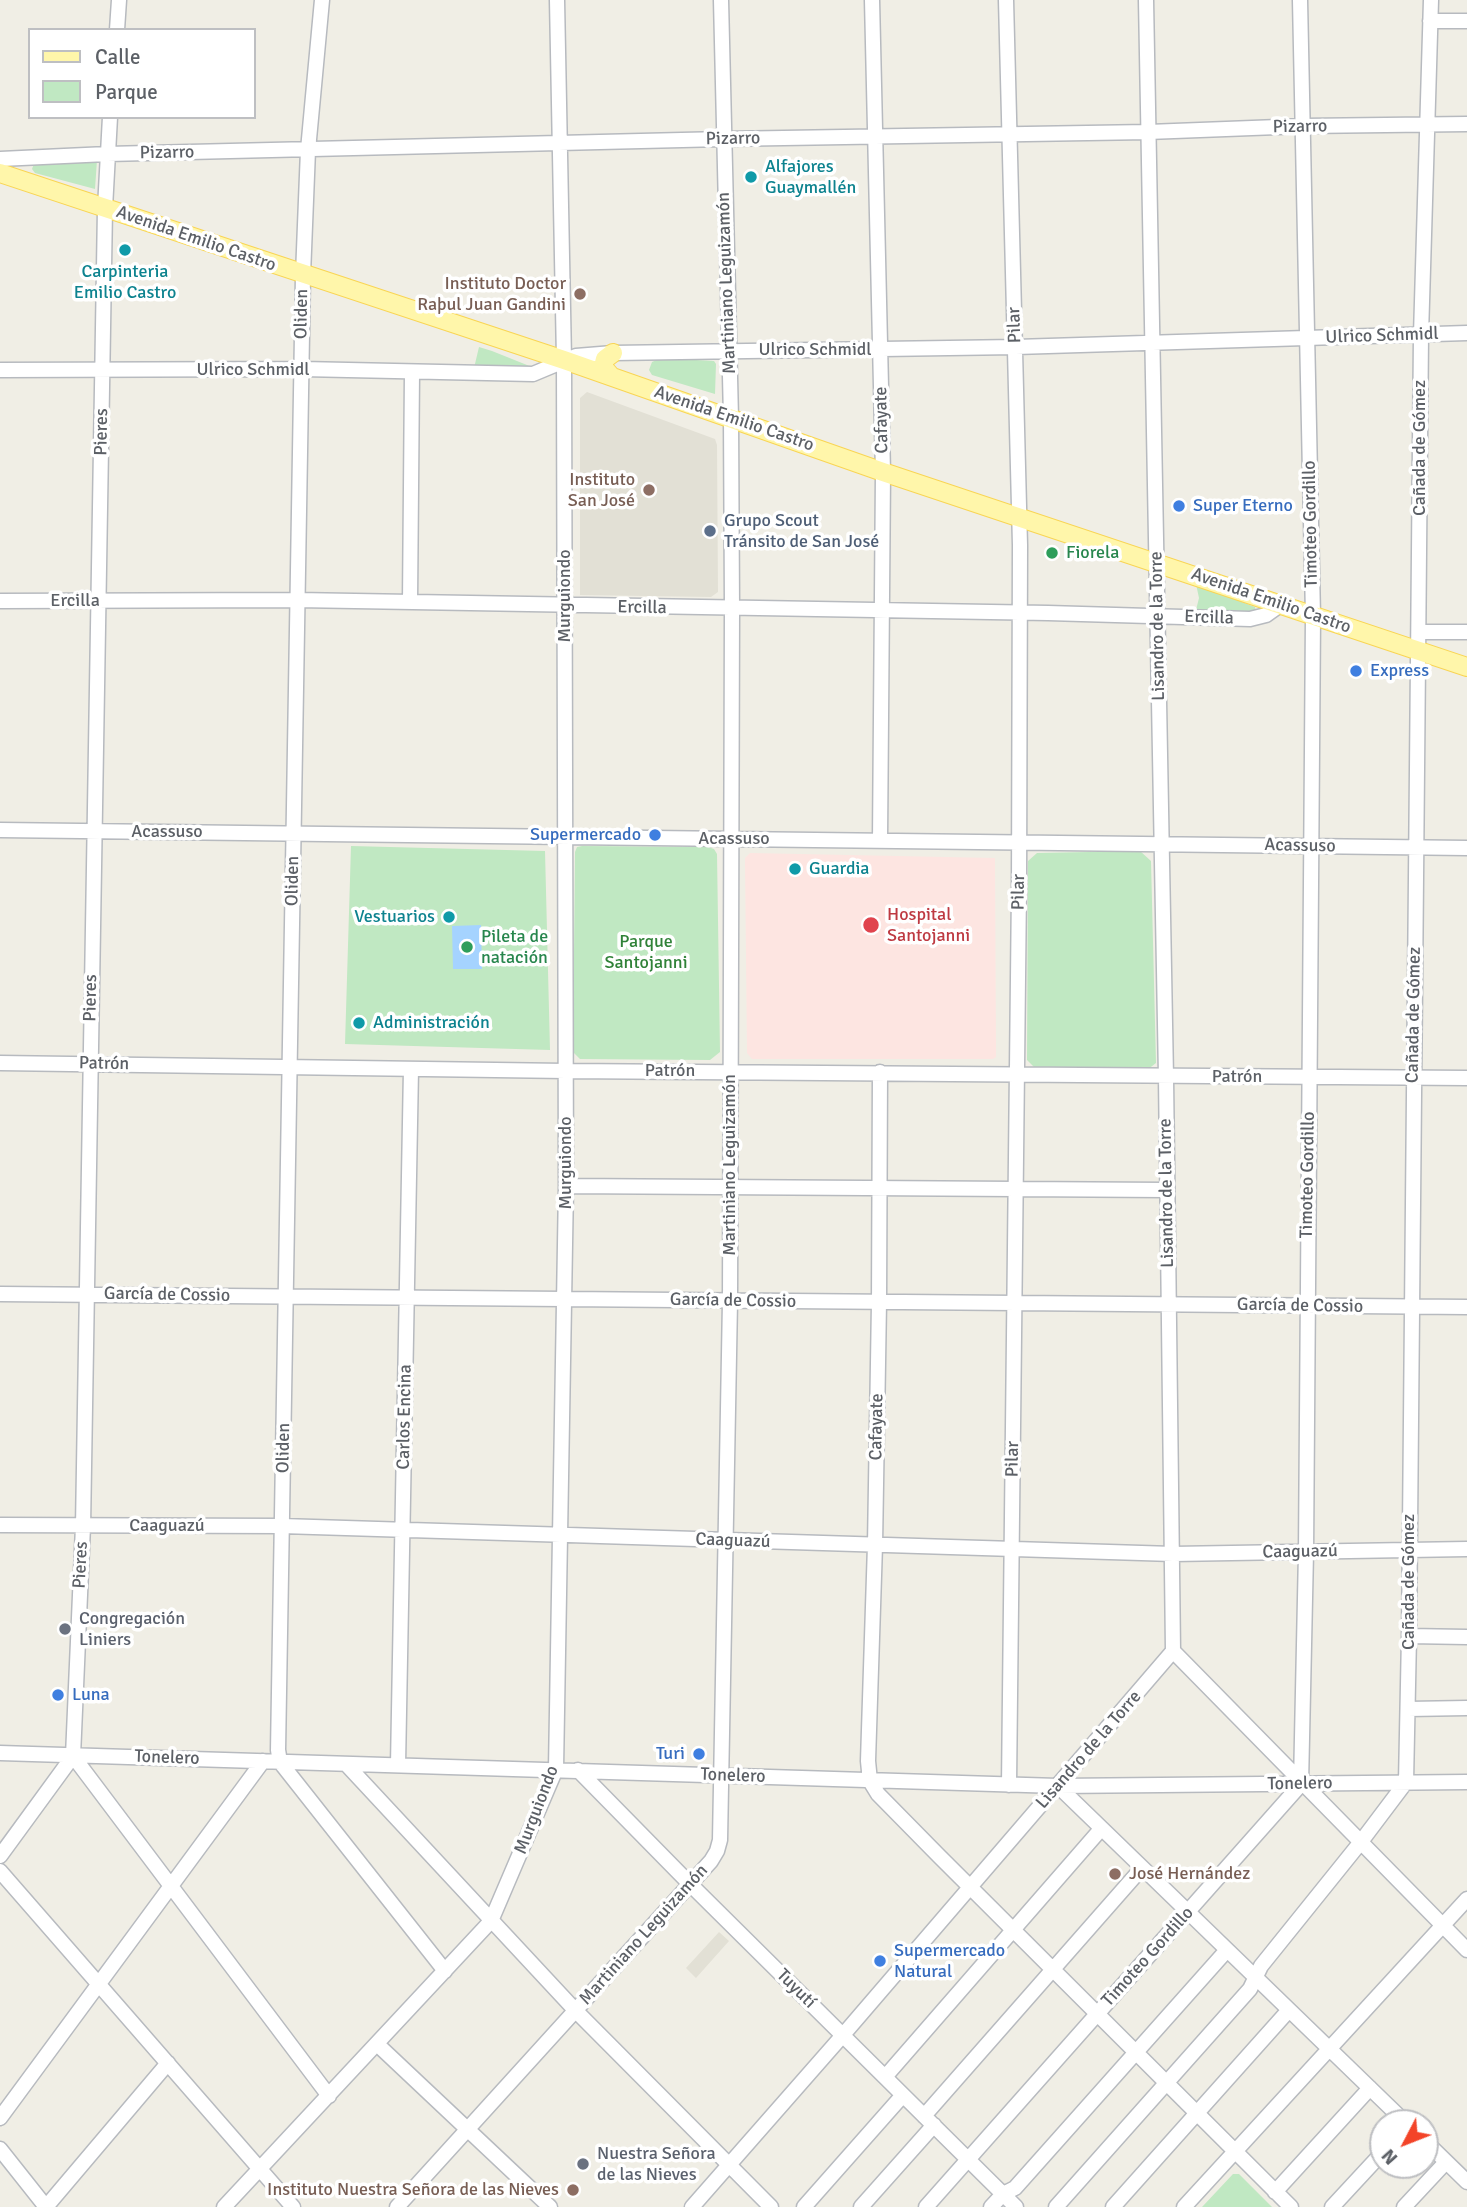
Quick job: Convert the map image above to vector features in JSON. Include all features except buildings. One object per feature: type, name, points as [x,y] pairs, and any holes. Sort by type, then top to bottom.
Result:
[{"type":"main road","name":"Avenida Emilio Castro","points":[[0,173],[564,360],[883,472],[1467,667]]},
{"type":"main road","points":[[611,376],[604,368],[604,363],[613,353]]},
{"type":"street","points":[[117,28],[119,0]]},
{"type":"street","name":"Oliden","points":[[280,1762],[278,1744],[303,275],[308,150],[322,0]]},
{"type":"street","name":"Murguiondo","points":[[224,2207],[491,1921],[556,1769],[566,1299],[564,360],[557,0]]},
{"type":"street","name":"Martiniano Leguizamón","points":[[397,2207],[690,1884],[717,1851],[720,1840],[730,1301],[732,609],[731,418],[720,0]]},
{"type":"street","name":"Cafayate","points":[[872,0],[883,472],[880,840]]},
{"type":"street","name":"Pilar","points":[[1006,0],[1019,517],[1019,844],[1009,1785]]},
{"type":"street","name":"Lisandro de la Torre","points":[[692,2207],[1173,1651],[1166,1077],[1146,0]]},
{"type":"street","name":"Timoteo Gordillo","points":[[926,2207],[1301,1784],[1306,1552],[1313,616],[1300,0]]},
{"type":"street","name":"Cañada de Gómez","points":[[1406,1782],[1421,335],[1429,125],[1430,0]]},
{"type":"street","points":[[1430,21],[1467,22]]},
{"type":"street","name":"Pieres","points":[[73,1756],[83,1526],[105,208],[110,119]]},
{"type":"street","name":"Pizarro","points":[[0,159],[723,139],[1467,124]]},
{"type":"street","name":"Ulrico Schmidl","points":[[0,370],[302,369],[533,374],[548,370],[576,356],[613,353],[1016,347],[1467,333]]},
{"type":"street","points":[[410,602],[412,373]]},
{"type":"street","name":"Ercilla","points":[[0,601],[297,600],[1250,619],[1266,615],[1280,605]]},
{"type":"street","points":[[1419,632],[1467,632]]},
{"type":"street","name":"Acassuso","points":[[0,830],[1467,848]]},
{"type":"street","name":"Patrón","points":[[0,1063],[1467,1078]]},
{"type":"street","name":"Carlos Encina","points":[[398,1765],[411,1069]]},
{"type":"street","name":"Cafayate","points":[[870,1781],[868,1761],[875,1545],[880,1072]]},
{"type":"street","points":[[566,1186],[1166,1190]]},
{"type":"street","name":"García de Cossio","points":[[0,1294],[1467,1307]]},
{"type":"street","name":"Caaguazú","points":[[0,1525],[282,1526],[1172,1554],[1467,1549]]},
{"type":"street","points":[[1409,1636],[1467,1637]]},
{"type":"street","points":[[1173,1651],[1467,1950]]},
{"type":"street","points":[[1408,1709],[1467,1708]]},
{"type":"street","name":"Tonelero","points":[[0,1753],[1058,1786],[1467,1782]]},
{"type":"street","points":[[0,1856],[73,1756],[329,2096]]},
{"type":"street","points":[[0,2118],[263,1761]]},
{"type":"street","points":[[280,1762],[445,1971]]},
{"type":"street","points":[[346,1764],[575,2010],[771,2207]]},
{"type":"street","name":"Tuyutí","points":[[578,1770],[1016,2207]]},
{"type":"street","points":[[870,1781],[878,1794],[1013,1931],[1291,2207]]},
{"type":"street","points":[[1056,2207],[1250,1989],[1261,1966],[1406,1782]]},
{"type":"street","points":[[1058,1786],[1392,2109]]},
{"type":"street","points":[[886,2077],[1101,1829]]},
{"type":"street","points":[[860,2207],[1052,1970],[1142,1868]]},
{"type":"street","points":[[0,1871],[293,2207]]},
{"type":"street","points":[[1184,2207],[1467,1899]]},
{"type":"street","points":[[991,2207],[1003,2194],[1015,2188],[1227,1950]]},
{"type":"street","points":[[1113,2207],[1289,2010]]},
{"type":"street","points":[[378,2045],[550,2207]]},
{"type":"street","points":[[0,2150],[46,2207],[169,2063]]},
{"type":"street","points":[[1275,2192],[1370,2088]]},
{"type":"street","points":[[804,2207],[903,2095]]},
{"type":"street","points":[[1439,2155],[1467,2182]]},
{"type":"street","points":[[1404,2207],[1446,2162]]},
{"type":"street","points":[[1332,2207],[1369,2167]]},
{"type":"shaded area","name":"Instituto San José","points":[[587,392],[715,439],[718,592],[711,597],[580,595],[580,398]]},
{"type":"shaded area","name":"Hospital Santojanni","points":[[750,853],[995,858],[996,1057],[752,1059],[747,1053],[745,858]]},
{"type":"shaded area","points":[[719,1932],[729,1941],[696,1978],[686,1968]]},
{"type":"green space","points":[[97,160],[95,189],[35,173],[32,169],[35,161]]},
{"type":"green space","points":[[479,347],[492,351],[532,367],[474,368]]},
{"type":"green space","points":[[661,358],[714,361],[715,394],[652,375],[649,370],[652,362]]},
{"type":"green space","points":[[1196,584],[1255,607],[1256,612],[1195,614],[1199,598]]},
{"type":"green space","points":[[351,846],[545,851],[550,1050],[345,1044]]},
{"type":"green space","name":"Parque Santojanni","points":[[577,847],[708,847],[714,849],[717,854],[720,1052],[710,1060],[580,1059],[573,1052],[575,852]]},
{"type":"green space","points":[[1140,851],[1151,861],[1156,1063],[1147,1070],[1035,1068],[1027,1060],[1028,861],[1037,853]]},
{"type":"green space","points":[[1233,2174],[1239,2174],[1272,2207],[1202,2207]]},
{"type":"water","name":"Pileta de natación","points":[[481,925],[482,969],[453,969],[452,926]]},
{"type":"place","name":"Alfajores Guaymallén","points":[[751,177]]},
{"type":"place","name":"Carpinteria Emilio Castro","points":[[125,250]]},
{"type":"place","name":"Instituto Doctor Raþul Juan Gandini","points":[[580,294]]},
{"type":"place","name":"Instituto San José","points":[[649,490]]},
{"type":"place","name":"Super Eterno","points":[[1179,506]]},
{"type":"place","name":"Grupo Scout Tránsito de San José","points":[[710,531]]},
{"type":"place","name":"Fiorela","points":[[1052,553]]},
{"type":"place","name":"Express","points":[[1356,671]]},
{"type":"place","name":"Supermercado","points":[[655,835]]},
{"type":"place","name":"Guardia","points":[[795,869]]},
{"type":"place","name":"Vestuarios","points":[[449,917]]},
{"type":"place","name":"Hospital Santojanni","points":[[871,925]]},
{"type":"place","name":"Pileta de natación","points":[[467,947]]},
{"type":"place","name":"Administración","points":[[359,1023]]},
{"type":"place","name":"Congregación Liniers","points":[[65,1629]]},
{"type":"place","name":"Luna","points":[[58,1695]]},
{"type":"place","name":"Turi","points":[[699,1754]]},
{"type":"place","name":"José Hernández","points":[[1115,1874]]},
{"type":"place","name":"Supermercado Natural","points":[[880,1961]]},
{"type":"place","name":"Nuestra Señora de las Nieves","points":[[583,2164]]},
{"type":"place","name":"Instituto Nuestra Señora de las Nieves","points":[[573,2190]]}]
